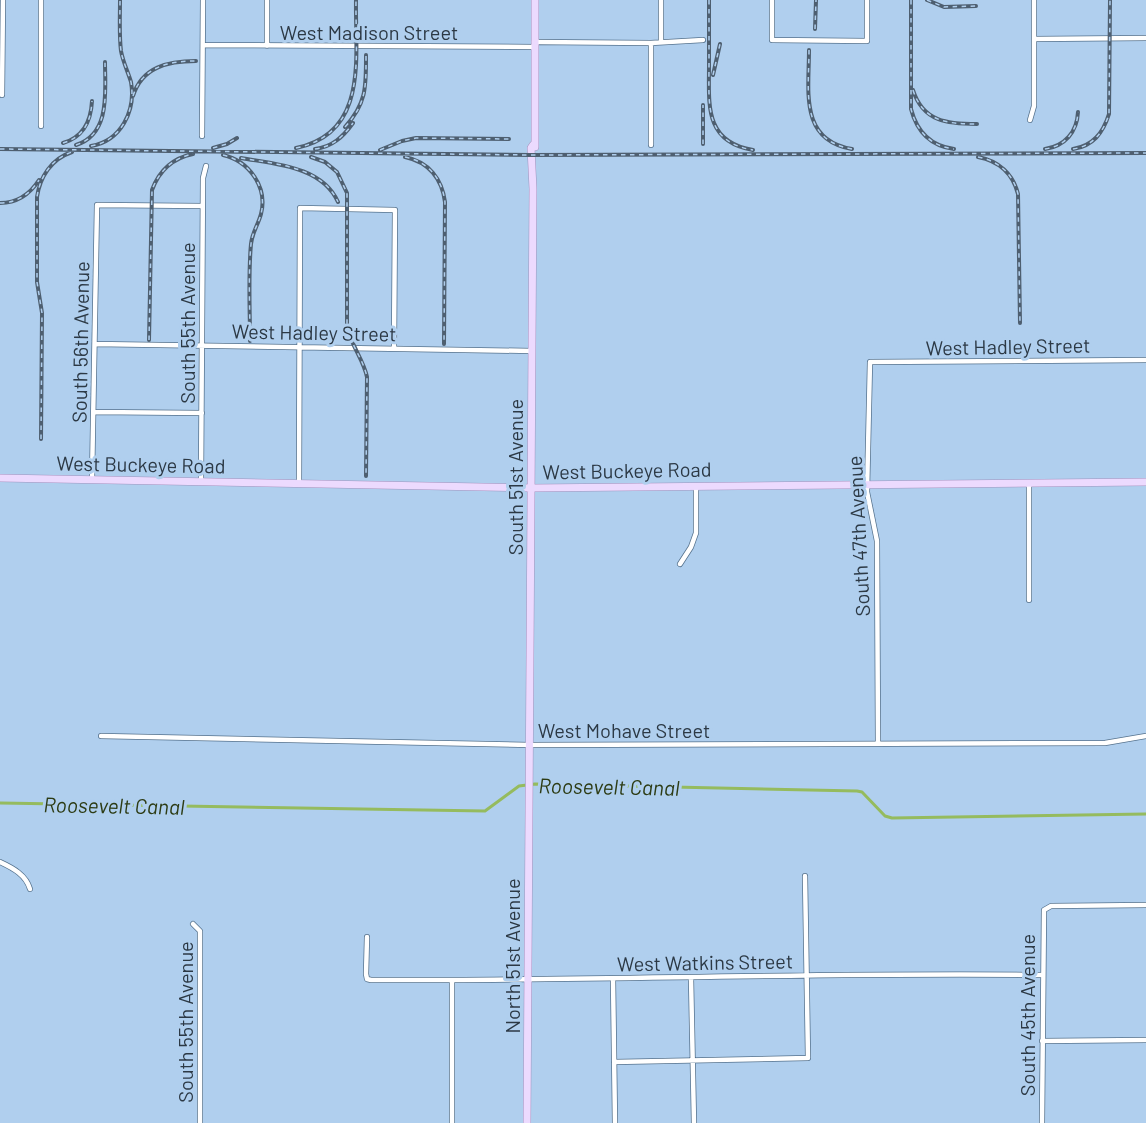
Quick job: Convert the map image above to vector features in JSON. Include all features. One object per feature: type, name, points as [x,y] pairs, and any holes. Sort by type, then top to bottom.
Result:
[{"type":"main road","name":"South 51st Avenue","points":[[530,789],[533,166],[531,148],[534,145],[535,0]]},
{"type":"main road","name":"West Buckeye Road","points":[[0,478],[531,488],[1146,482]]},
{"type":"main road","name":"North 51st Avenue","points":[[527,1123],[530,789]]},
{"type":"street","points":[[2,95],[3,0]]},
{"type":"street","points":[[40,0],[41,126]]},
{"type":"street","points":[[202,136],[203,0]]},
{"type":"street","points":[[267,0],[267,46]]},
{"type":"street","points":[[661,0],[661,42]]},
{"type":"street","points":[[772,0],[772,40],[867,41],[867,0]]},
{"type":"street","points":[[1030,120],[1034,105],[1034,0]]},
{"type":"street","points":[[1034,39],[1146,38]]},
{"type":"street","name":"West Madison Street","points":[[203,45],[534,45],[703,40]]},
{"type":"street","points":[[651,43],[651,145]]},
{"type":"street","name":"South 55th Avenue","points":[[201,482],[202,207],[203,178],[206,166]]},
{"type":"street","name":"South 56th Avenue","points":[[92,480],[97,205],[202,207]]},
{"type":"street","points":[[299,484],[300,208],[395,210],[394,348]]},
{"type":"street","name":"West Hadley Street","points":[[95,344],[532,351]]},
{"type":"street","name":"West Hadley Street","points":[[870,362],[1146,360]]},
{"type":"street","name":"South 47th Avenue","points":[[870,362],[867,484],[877,542],[878,744]]},
{"type":"street","points":[[94,412],[202,413]]},
{"type":"street","points":[[1029,483],[1029,600]]},
{"type":"street","points":[[680,564],[691,547],[696,533],[696,486]]},
{"type":"street","name":"West Mohave Street","points":[[101,736],[530,745],[1105,743],[1146,736]]},
{"type":"street","points":[[0,862],[21,874],[30,889]]},
{"type":"street","points":[[614,1062],[808,1058],[805,876]]},
{"type":"street","name":"South 45th Avenue","points":[[1042,1123],[1043,913],[1045,908],[1051,906],[1146,905]]},
{"type":"street","name":"South 55th Avenue","points":[[193,924],[200,931],[200,1123]]},
{"type":"street","name":"West Watkins Street","points":[[367,937],[367,979],[371,980],[691,978],[874,974],[1043,975]]},
{"type":"street","points":[[613,978],[615,1123]]},
{"type":"street","points":[[691,978],[694,1123]]},
{"type":"street","points":[[452,980],[452,1123]]},
{"type":"street","points":[[1042,1041],[1146,1040]]},
{"type":"waterway","name":"Roosevelt Canal","points":[[0,803],[485,811],[519,786],[535,784],[857,791],[862,792],[885,816],[892,818],[1146,814]]},
{"type":"railway","points":[[91,146],[102,143],[118,131],[124,123],[131,104],[131,82],[121,51],[120,0]]},
{"type":"railway","points":[[296,148],[319,140],[336,127],[347,110],[356,68],[356,0]]},
{"type":"railway","points":[[709,0],[709,94],[713,119],[725,139],[737,146],[753,150]]},
{"type":"railway","points":[[815,29],[816,0]]},
{"type":"railway","points":[[911,0],[911,109],[917,125],[926,137],[938,145],[954,149]]},
{"type":"railway","points":[[927,0],[944,7],[976,6]]},
{"type":"railway","points":[[1073,149],[1092,142],[1104,127],[1109,114],[1110,0]]},
{"type":"railway","points":[[713,75],[720,44]]},
{"type":"railway","points":[[809,50],[809,97],[815,125],[823,136],[835,144],[852,149]]},
{"type":"railway","points":[[345,127],[358,110],[364,94],[366,55]]},
{"type":"railway","points":[[133,96],[143,78],[157,68],[176,62],[196,61]]},
{"type":"railway","points":[[76,145],[87,139],[101,122],[105,98],[105,62]]},
{"type":"railway","points":[[913,90],[917,101],[930,115],[947,122],[977,124]]},
{"type":"railway","points":[[63,143],[76,137],[85,127],[92,101]]},
{"type":"railway","points":[[703,105],[703,144]]},
{"type":"railway","points":[[1045,149],[1058,145],[1069,137],[1075,126],[1078,112]]},
{"type":"railway","points":[[315,149],[337,140],[353,123]]},
{"type":"railway","points":[[213,148],[237,138]]},
{"type":"railway","points":[[380,150],[416,138],[509,139]]},
{"type":"railway","points":[[0,149],[531,155],[1146,153]]},
{"type":"railway","points":[[41,439],[42,313],[37,282],[37,197],[44,176],[52,164],[72,152]]},
{"type":"railway","points":[[149,340],[152,190],[168,166],[193,154]]},
{"type":"railway","points":[[223,155],[241,163],[248,169],[262,194],[261,214],[251,244],[250,341]]},
{"type":"railway","points":[[311,157],[325,162],[337,172],[347,193],[347,324],[350,338],[367,377],[366,476]]},
{"type":"railway","points":[[405,157],[421,163],[433,173],[441,186],[445,202],[444,344]]},
{"type":"railway","points":[[978,157],[999,165],[1013,180],[1018,194],[1020,323]]},
{"type":"railway","points":[[241,158],[282,165],[309,174],[331,190],[338,202]]},
{"type":"railway","points":[[0,203],[22,197],[32,190],[39,180]]}]
